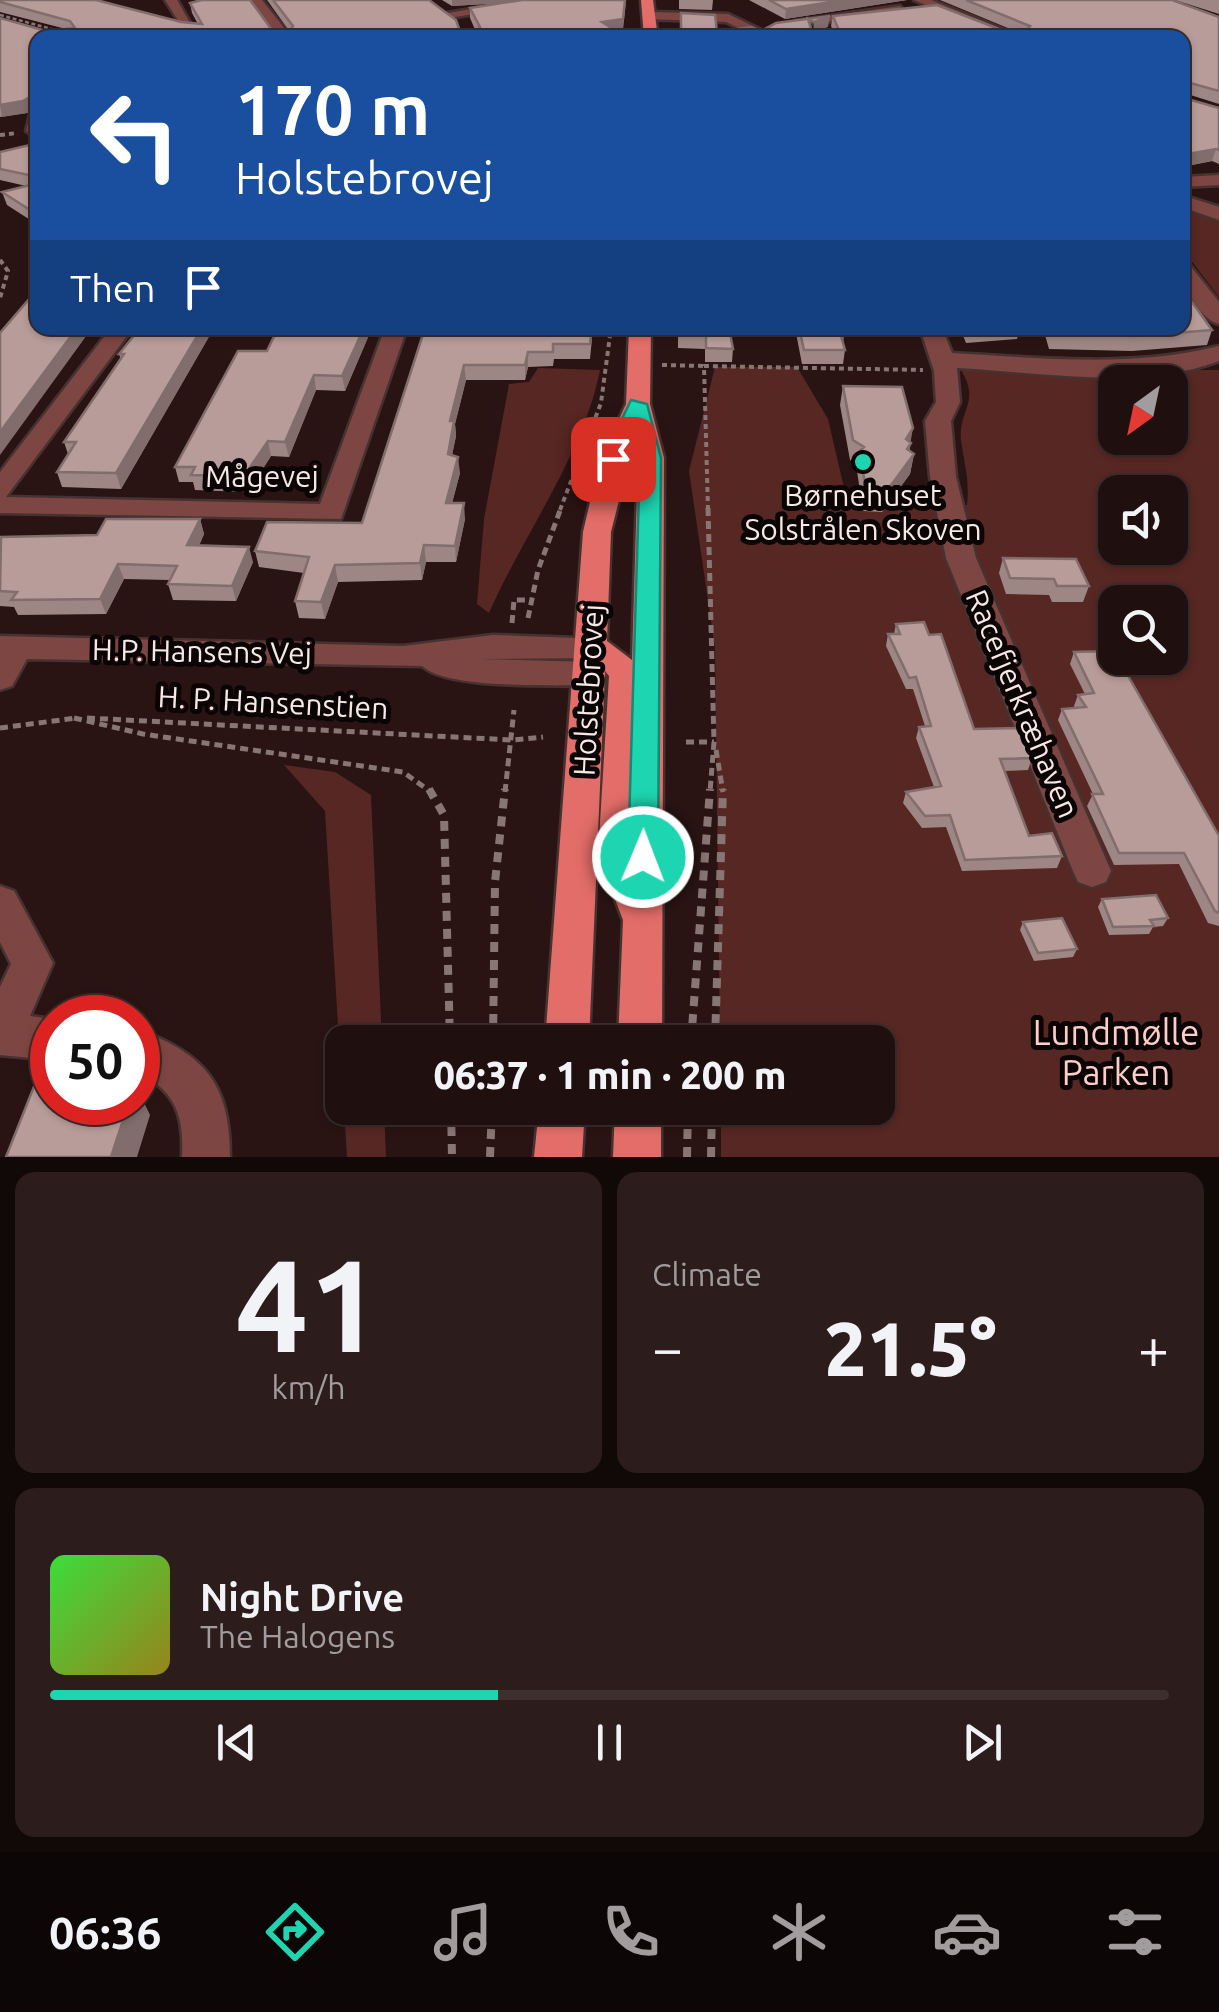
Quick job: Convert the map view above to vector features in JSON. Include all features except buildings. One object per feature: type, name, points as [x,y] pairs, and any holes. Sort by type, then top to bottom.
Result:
[{"type":"main road","name":"Holstebrovej","points":[[568,1025],[612,661],[650,458],[638,404],[640,335]]},
{"type":"main road","name":"Holstebrovej","points":[[612,661],[597,532],[613,459],[638,404]]},
{"type":"main road","points":[[612,661],[626,674],[617,855],[642,928],[640,1025]]},
{"type":"main road","points":[[558,1157],[561,1125]]},
{"type":"main road","points":[[638,1125],[638,1157]]},
{"type":"street","points":[[170,0],[188,26]]},
{"type":"street","points":[[255,0],[279,30]]},
{"type":"street","points":[[466,26],[444,11],[552,0]]},
{"type":"street","points":[[920,0],[997,30]]},
{"type":"street","points":[[665,9],[714,10],[715,2]]},
{"type":"street","points":[[665,9],[777,22],[938,7]]},
{"type":"street","points":[[720,30],[720,24],[735,20],[755,30]]},
{"type":"street","points":[[777,22],[794,30]]},
{"type":"street","points":[[1190,182],[1219,180]]},
{"type":"street","points":[[1190,203],[1219,214]]},
{"type":"street","points":[[1190,279],[1219,318]]},
{"type":"street","points":[[0,490],[117,335]]},
{"type":"street","name":"Mågevej","points":[[0,504],[331,513],[394,335]]},
{"type":"street","points":[[933,335],[944,366],[1162,366],[1205,360],[1219,353]]},
{"type":"street","name":"Racefjerkræhaven","points":[[944,366],[948,402],[938,421],[943,477],[960,558],[1092,871]]},
{"type":"street","points":[[0,678],[9,647]]},
{"type":"street","name":"H.P. Hansens Vej","points":[[9,647],[403,657],[478,670],[612,661]]},
{"type":"street","points":[[0,903],[32,963],[0,1034],[30,1037]]},
{"type":"street","points":[[160,1059],[188,1080],[208,1116],[206,1157]]},
{"type":"path","points":[[0,15],[52,30]]},
{"type":"path","points":[[61,30],[70,22]]},
{"type":"path","points":[[0,260],[8,270],[1,294]]},
{"type":"path","points":[[528,618],[538,570],[601,403],[611,335]]},
{"type":"path","points":[[639,365],[944,366]]},
{"type":"path","points":[[691,1025],[714,742],[704,366]]},
{"type":"path","points":[[513,623],[514,600],[532,600]]},
{"type":"path","points":[[493,1025],[494,882],[514,710]]},
{"type":"path","points":[[74,718],[143,734],[403,772],[422,781],[438,796],[444,814],[450,1025]]},
{"type":"path","name":"H. P. Hansenstien","points":[[0,728],[74,718],[146,718],[512,740],[543,737]]},
{"type":"path","points":[[686,742],[714,742]]},
{"type":"path","points":[[714,742],[723,781],[715,1025]]},
{"type":"path","points":[[451,1125],[452,1157]]},
{"type":"path","points":[[490,1157],[491,1125]]},
{"type":"path","points":[[687,1157],[688,1125]]},
{"type":"path","points":[[711,1157],[712,1125]]},
{"type":"green space","points":[[1190,208],[1219,218],[1219,297],[1190,259]]},
{"type":"green space","name":"Lundmølle Parken","points":[[715,367],[797,367],[828,419],[845,492],[866,503],[967,505],[961,430],[969,391],[961,370],[1098,370],[1098,455],[1188,455],[1188,370],[1219,370],[1219,1157],[721,1157],[721,1125],[895,1125],[895,1025],[720,1025],[715,648],[689,471]]},
{"type":"green space","points":[[538,368],[600,370],[592,402],[567,464],[489,613],[477,604],[484,519],[509,384],[529,382]]},
{"type":"green space","points":[[284,765],[335,772],[371,795],[381,1025],[338,1025],[325,811]]},
{"type":"green space","points":[[345,1125],[385,1125],[386,1157],[347,1157]]},
{"type":"place","name":"Børnehuset Solstrålen Skoven","points":[[863,462]]},
{"type":"route","points":[[613,459],[638,404],[650,458],[643,857]]}]
